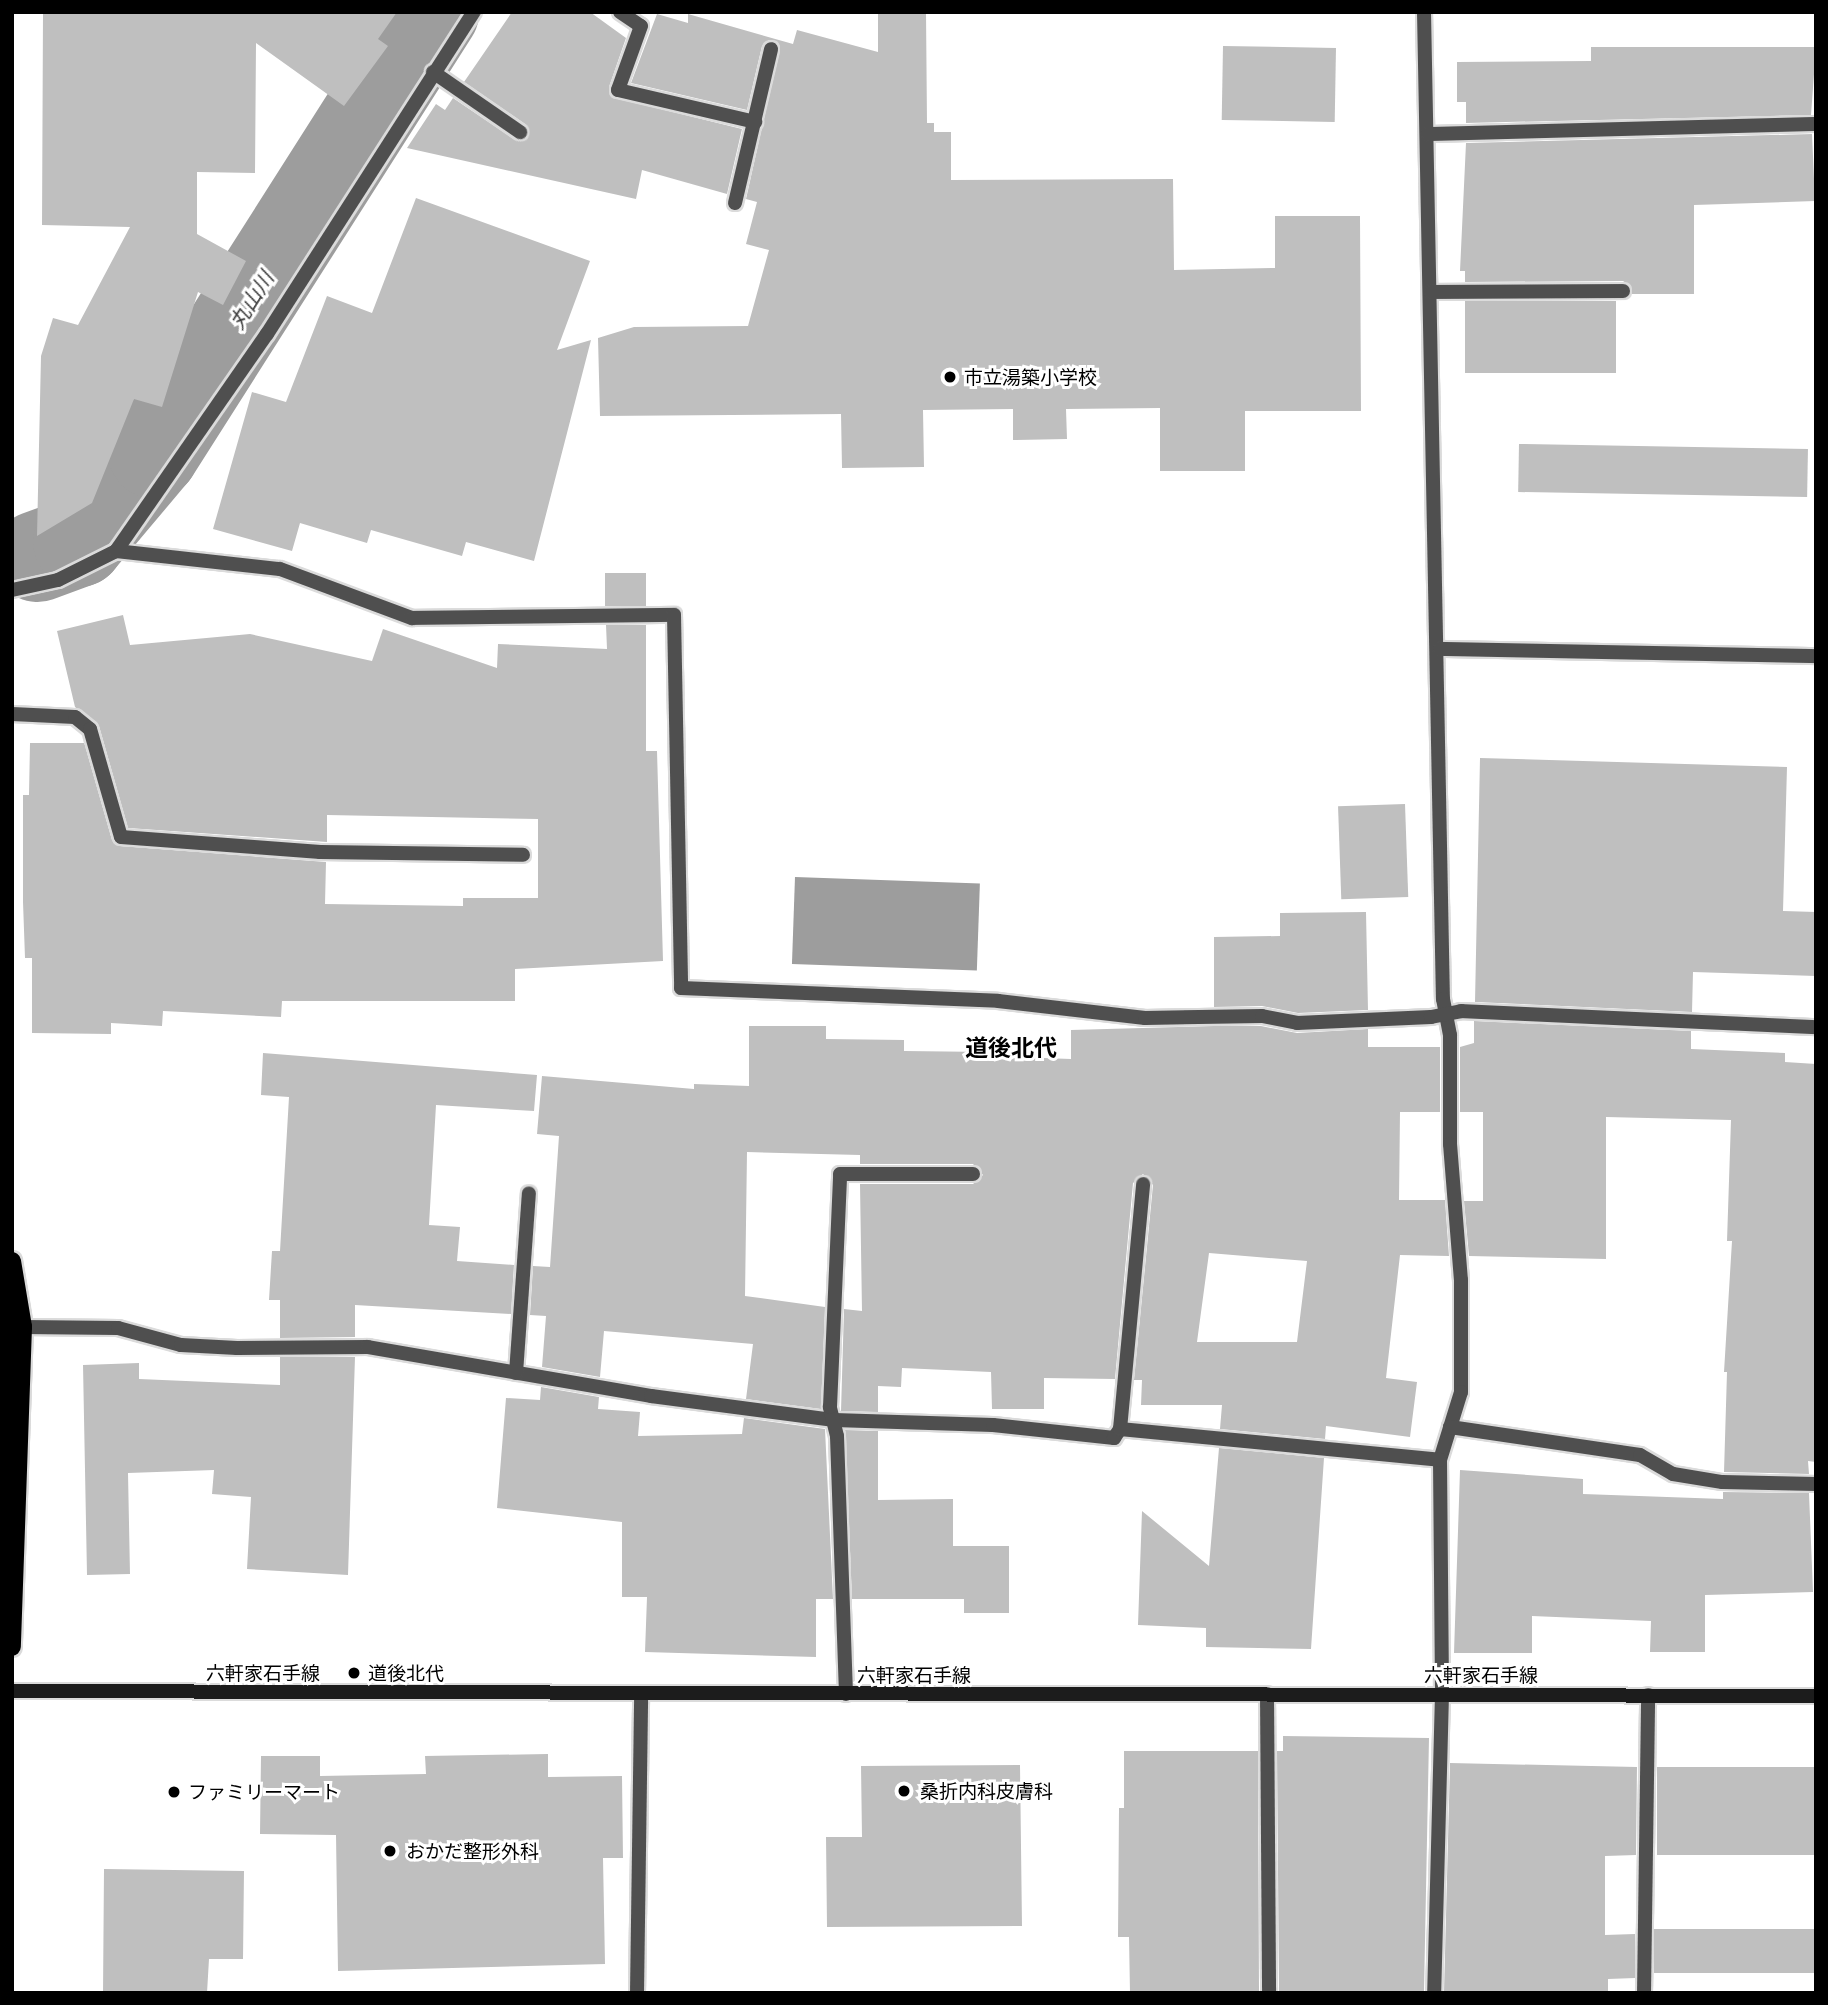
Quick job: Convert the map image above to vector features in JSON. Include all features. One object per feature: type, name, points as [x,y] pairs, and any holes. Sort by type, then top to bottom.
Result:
[{"type":"main road","points":[[12,1261],[23,1327],[12,1647]]},
{"type":"main road","name":"六軒家石手線","points":[[12,1691],[1816,1696]]},
{"type":"street","points":[[12,590],[58,580],[116,551],[267,334],[474,12]]},
{"type":"street","points":[[620,12],[641,26],[618,90],[755,122]]},
{"type":"street","points":[[1424,12],[1446,1015],[1450,1144],[1461,1280],[1461,1392],[1440,1460],[1442,1694],[1434,1993]]},
{"type":"street","points":[[735,203],[771,50]]},
{"type":"street","points":[[433,72],[520,132]]},
{"type":"street","points":[[1428,134],[1816,124]]},
{"type":"street","points":[[1431,292],[1623,291]]},
{"type":"street","points":[[116,551],[280,569],[412,618],[674,615],[681,988],[998,1000],[1145,1018],[1262,1016],[1297,1023],[1446,1015],[1461,1011],[1816,1027]]},
{"type":"street","points":[[1440,649],[1816,656]]},
{"type":"street","points":[[12,714],[75,717],[90,729],[121,837],[320,852],[523,855]]},
{"type":"street","points":[[846,1694],[834,1420],[830,1407],[840,1174],[974,1174]]},
{"type":"street","points":[[23,1327],[118,1328],[181,1345],[226,1348],[368,1348],[516,1373],[834,1420],[993,1425],[1114,1438],[1120,1429],[1143,1184]]},
{"type":"street","points":[[516,1373],[530,1193]]},
{"type":"street","points":[[1450,1427],[1640,1455],[1673,1474],[1721,1482],[1816,1484]]},
{"type":"street","points":[[1120,1429],[1440,1460]]},
{"type":"street","points":[[637,1993],[641,1694]]},
{"type":"street","points":[[1267,1694],[1269,1993]]},
{"type":"street","points":[[1644,1993],[1648,1695]]},
{"type":"shaded area","points":[[795,877],[980,883],[977,970],[792,964]]},
{"type":"building","points":[[43,12],[397,12],[378,39],[388,46],[344,106],[256,43],[255,173],[197,172],[197,234],[246,261],[223,305],[198,292],[162,407],[134,399],[92,503],[37,536],[41,356],[53,318],[78,325],[130,227],[42,225]]},
{"type":"building","points":[[512,12],[590,12],[626,38],[609,87],[612,97],[742,129],[727,194],[642,170],[636,199],[407,148],[436,104],[445,110],[453,98],[515,140],[527,138],[525,124],[464,82]]},
{"type":"building","points":[[878,12],[926,12],[927,123],[934,123],[934,132],[951,132],[951,180],[1173,179],[1174,270],[1275,268],[1275,216],[1360,216],[1361,411],[1245,411],[1245,471],[1160,471],[1160,408],[1066,409],[1067,439],[1013,440],[1013,409],[923,410],[924,467],[842,468],[841,414],[600,416],[598,338],[634,327],[748,326],[769,250],[746,244],[757,202],[746,199],[780,46],[769,40],[762,46],[747,110],[631,83],[657,14],[688,23],[688,14],[793,44],[797,30],[878,52]]},
{"type":"building","points":[[1223,46],[1336,48],[1335,122],[1222,120]]},
{"type":"building","points":[[1591,47],[1816,47],[1811,115],[1466,123],[1466,102],[1457,102],[1457,62],[1591,61]]},
{"type":"building","points":[[1812,134],[1815,201],[1694,205],[1694,294],[1632,294],[1631,286],[1623,281],[1465,282],[1465,271],[1460,271],[1466,143]]},
{"type":"building","points":[[416,198],[590,261],[557,350],[591,340],[534,561],[466,542],[462,556],[371,530],[367,543],[300,523],[292,551],[213,529],[252,392],[286,402],[327,296],[372,313]]},
{"type":"building","points":[[1465,301],[1616,301],[1616,373],[1465,373]]},
{"type":"building","points":[[1519,444],[1808,449],[1807,497],[1518,492]]},
{"type":"building","points":[[605,573],[646,573],[646,606],[605,606]]},
{"type":"building","points":[[123,615],[130,645],[250,634],[372,661],[383,629],[497,668],[498,644],[607,649],[606,625],[646,625],[646,751],[657,751],[663,961],[515,969],[515,1001],[282,1001],[281,1017],[163,1011],[162,1026],[111,1023],[111,1034],[32,1033],[32,958],[25,958],[23,902],[23,795],[29,795],[30,743],[84,743],[82,735],[112,840],[120,846],[326,862],[325,904],[463,906],[463,898],[538,898],[538,819],[327,815],[327,842],[128,828],[99,726],[75,707],[57,631]]},
{"type":"building","points":[[1480,758],[1787,767],[1783,911],[1816,912],[1816,976],[1693,972],[1692,1012],[1475,1002]]},
{"type":"building","points":[[1405,804],[1408,897],[1341,899],[1338,806]]},
{"type":"building","points":[[1366,912],[1368,1010],[1298,1013],[1262,1006],[1214,1007],[1214,937],[1280,936],[1280,913]]},
{"type":"building","points":[[1474,1021],[1691,1031],[1691,1049],[1785,1053],[1785,1062],[1816,1064],[1816,1462],[1808,1461],[1809,1474],[1724,1472],[1727,1372],[1724,1372],[1732,1241],[1727,1241],[1731,1120],[1606,1117],[1606,1259],[1469,1256],[1464,1201],[1483,1201],[1483,1112],[1460,1112],[1460,1047],[1474,1043]]},
{"type":"building","points":[[749,1026],[826,1026],[826,1039],[904,1040],[904,1051],[988,1052],[988,1056],[1071,1059],[1071,1030],[1261,1026],[1297,1033],[1368,1029],[1368,1047],[1440,1047],[1440,1112],[1400,1112],[1399,1200],[1445,1200],[1449,1256],[1400,1255],[1386,1378],[1417,1382],[1410,1437],[1326,1426],[1325,1439],[1220,1429],[1222,1405],[1141,1405],[1142,1380],[1134,1380],[1153,1185],[1143,1174],[1133,1183],[1115,1379],[1044,1378],[1044,1409],[992,1409],[991,1372],[902,1368],[901,1387],[878,1386],[878,1412],[841,1411],[844,1309],[862,1311],[860,1184],[973,1184],[983,1175],[973,1164],[860,1164],[860,1155],[747,1152],[745,1296],[825,1307],[821,1409],[746,1399],[753,1344],[604,1331],[600,1377],[542,1367],[546,1316],[530,1315],[533,1266],[550,1267],[559,1136],[537,1134],[542,1076],[694,1089],[694,1084],[749,1086]],"holes":[[[1209,1253],[1307,1261],[1297,1342],[1197,1342]]]},
{"type":"building","points":[[263,1053],[537,1075],[534,1111],[436,1105],[429,1225],[460,1227],[457,1261],[514,1265],[511,1314],[355,1305],[355,1337],[280,1338],[280,1300],[269,1300],[272,1251],[280,1251],[289,1097],[261,1095]]},
{"type":"building","points":[[280,1357],[355,1357],[348,1575],[247,1569],[251,1497],[212,1494],[214,1470],[128,1473],[130,1574],[87,1575],[83,1365],[139,1363],[139,1379],[280,1385]]},
{"type":"building","points":[[541,1387],[599,1397],[598,1409],[640,1412],[638,1436],[742,1434],[744,1418],[825,1429],[833,1599],[816,1599],[816,1657],[645,1652],[647,1597],[622,1597],[622,1522],[497,1508],[506,1398],[540,1400]]},
{"type":"building","points":[[845,1430],[878,1431],[878,1500],[953,1499],[953,1546],[1009,1546],[1009,1613],[964,1613],[964,1599],[852,1599]]},
{"type":"building","points":[[1219,1448],[1324,1458],[1311,1649],[1206,1647],[1206,1628],[1138,1625],[1142,1511],[1209,1566]]},
{"type":"building","points":[[1460,1470],[1583,1479],[1583,1494],[1723,1499],[1723,1492],[1809,1493],[1813,1592],[1705,1595],[1705,1652],[1650,1652],[1651,1621],[1532,1616],[1532,1653],[1454,1653]]},
{"type":"building","points":[[1283,1736],[1429,1738],[1424,1992],[1279,1992],[1277,1751],[1283,1751]]},
{"type":"building","points":[[1124,1751],[1258,1751],[1259,1992],[1130,1993],[1129,1937],[1118,1937],[1119,1808],[1124,1808]]},
{"type":"building","points":[[548,1754],[548,1777],[622,1776],[623,1858],[603,1858],[605,1964],[338,1971],[336,1835],[260,1834],[261,1756],[320,1756],[320,1776],[426,1774],[425,1756]]},
{"type":"building","points":[[1450,1763],[1637,1767],[1636,1855],[1605,1856],[1605,1935],[1635,1934],[1635,1978],[1608,1979],[1608,1993],[1444,1992]]},
{"type":"building","points":[[1020,1765],[1022,1926],[827,1927],[826,1837],[862,1837],[861,1766]]},
{"type":"building","points":[[1657,1767],[1816,1767],[1816,1855],[1657,1855]]},
{"type":"building","points":[[104,1869],[244,1871],[243,1959],[209,1959],[207,1993],[103,1993]]},
{"type":"building","points":[[1654,1929],[1816,1929],[1816,1973],[1654,1973]]},
{"type":"waterway","name":"丸山川","points":[[37,556],[78,541],[153,452],[433,12]]},
{"type":"place","name":"市立湯築小学校","points":[[950,377]]},
{"type":"place","name":"道後北代","points":[[354,1673]]},
{"type":"place","name":"桑折内科皮膚科","points":[[904,1791]]},
{"type":"place","name":"ファミリーマート","points":[[174,1792]]},
{"type":"place","name":"おかだ整形外科","points":[[390,1851]]},
{"type":"district","name":"道後北代","points":[[1011,1047]]}]
